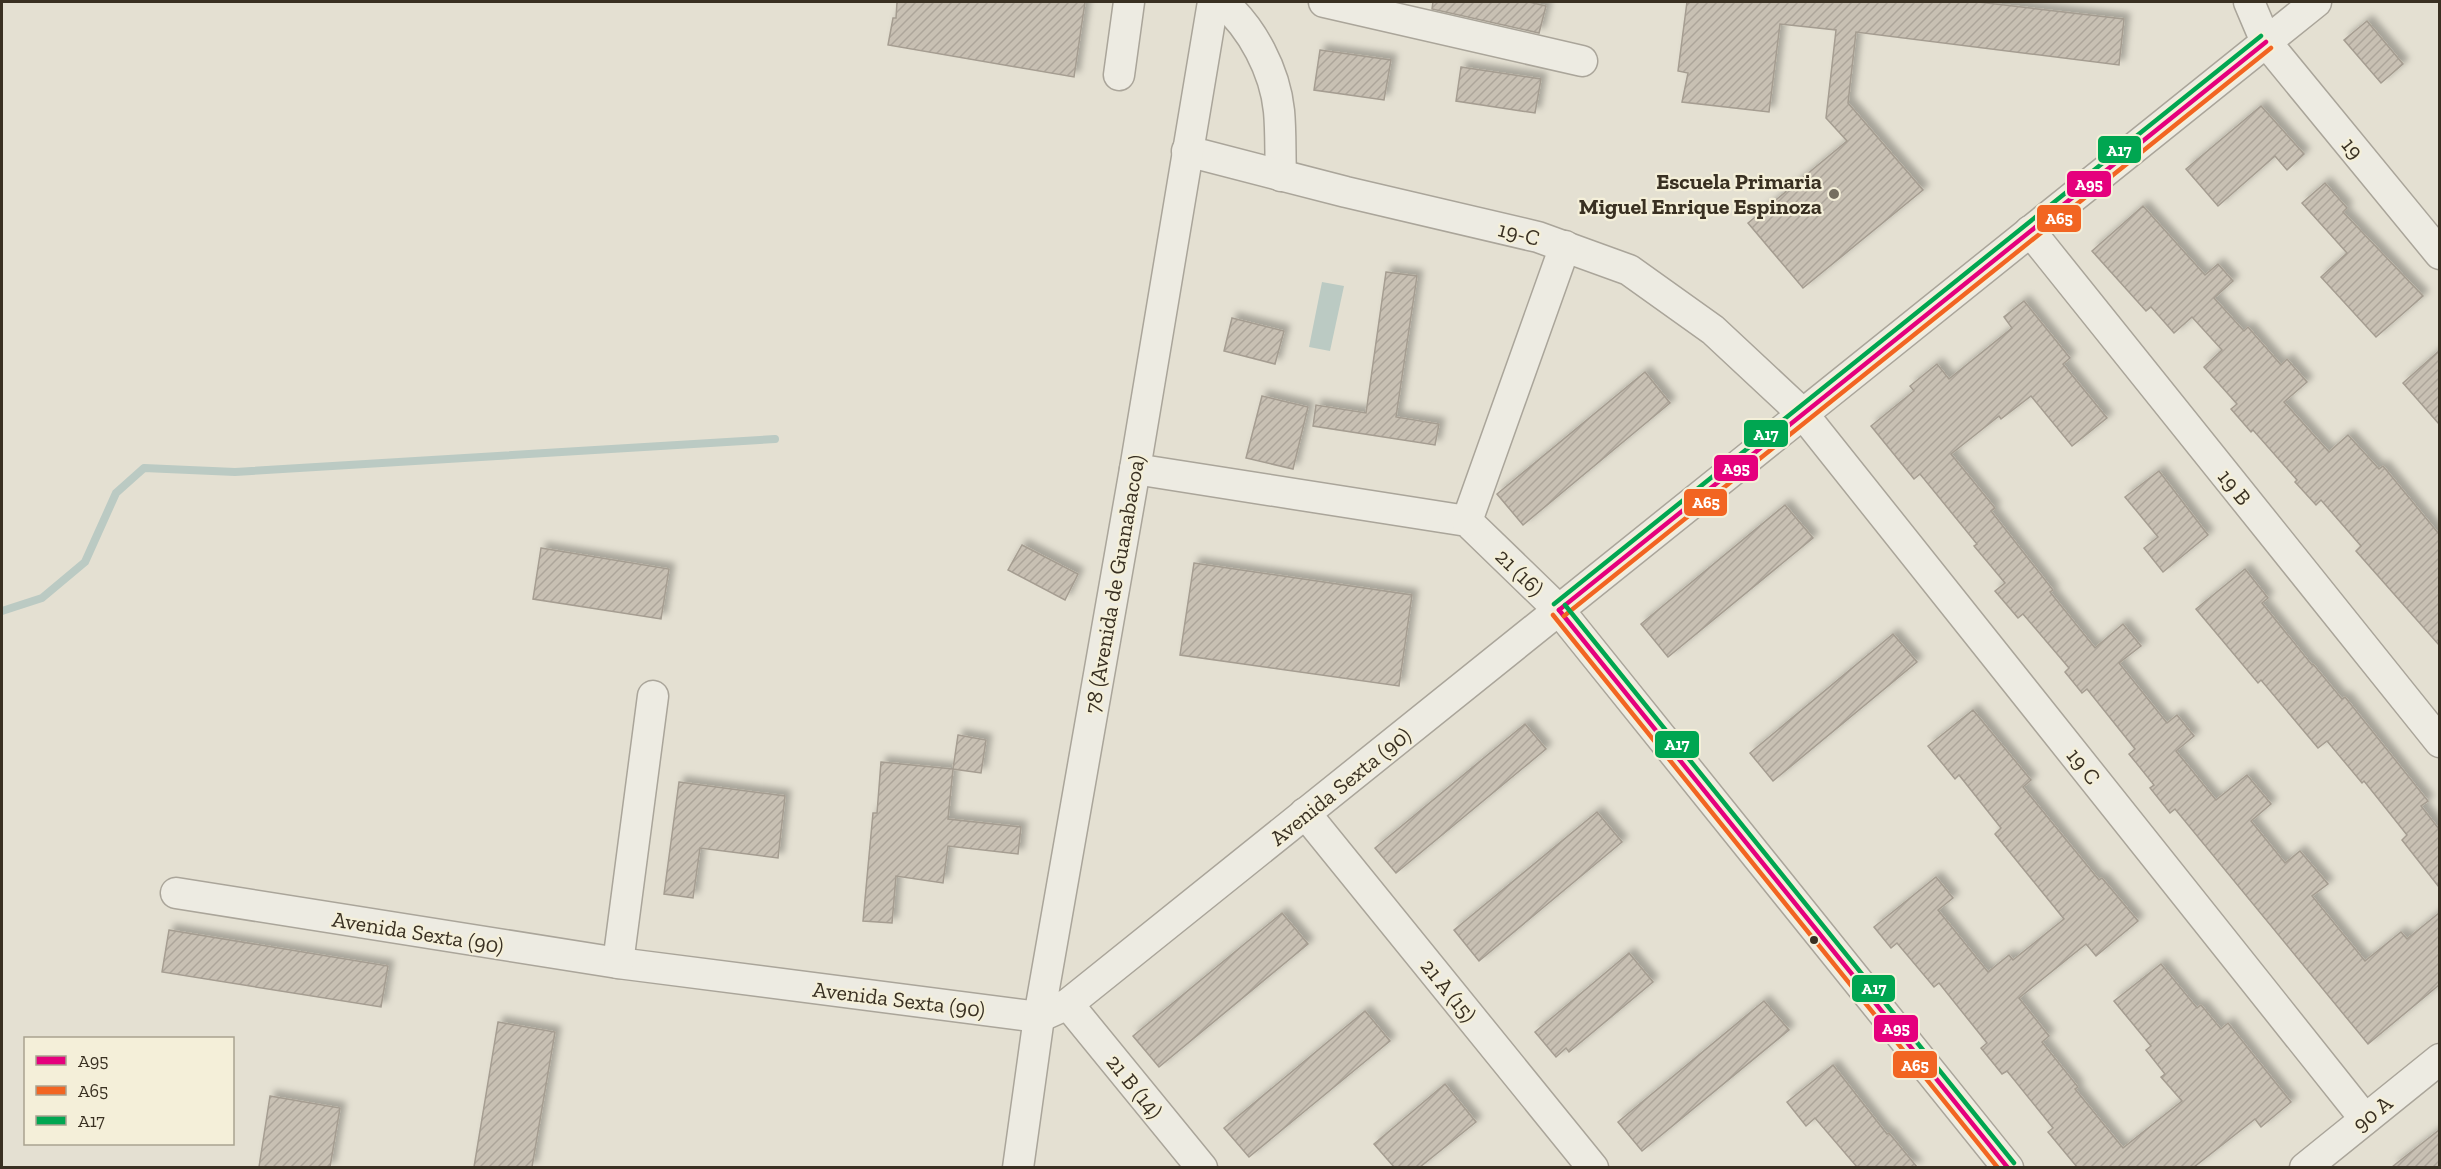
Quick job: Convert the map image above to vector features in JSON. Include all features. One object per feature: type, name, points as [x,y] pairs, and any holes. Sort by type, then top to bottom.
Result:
[{"type":"street","points":[[1119,75],[1129,2]]},
{"type":"street","name":"78 (Avenida de Guanabacoa)","points":[[1018,1167],[1039,1017],[1135,469],[1213,2]]},
{"type":"street","points":[[1222,2],[1237,15],[1271,75],[1279,109],[1281,176]]},
{"type":"street","points":[[1324,2],[1582,62]]},
{"type":"street","name":"19","points":[[2249,2],[2266,42],[2439,254]]},
{"type":"street","name":"Avenida Sexta (90)","points":[[176,893],[618,963],[1039,1017],[1068,1004],[2316,2]]},
{"type":"street","name":"19-C","points":[[1187,151],[1281,176],[1538,237],[1629,270],[1713,330],[1803,414]]},
{"type":"street","name":"19 B","points":[[2030,231],[2439,742]]},
{"type":"street","points":[[1135,469],[1467,521],[1565,246]]},
{"type":"street","name":"19 C","points":[[1803,414],[2365,1119]]},
{"type":"street","name":"21 (16)","points":[[1467,521],[1559,610],[2007,1167]]},
{"type":"street","points":[[618,963],[653,696]]},
{"type":"street","name":"21 A (15)","points":[[1305,813],[1593,1167]]},
{"type":"street","name":"21 B (14)","points":[[1068,1004],[1202,1167]]},
{"type":"street","name":"90 A","points":[[2305,1167],[2439,1059]]},
{"type":"shaded area","points":[[1322,282],[1344,286],[1330,351],[1309,347]]},
{"type":"building","points":[[897,2],[1085,2],[1074,77],[888,45],[893,18],[896,18]]},
{"type":"building","points":[[1433,2],[1529,2],[1546,6],[1539,33],[1432,9]]},
{"type":"building","points":[[1687,2],[1978,2],[2124,19],[2119,65],[1856,32],[1848,103],[1923,190],[1803,288],[1748,223],[1847,141],[1826,118],[1836,30],[1780,24],[1769,112],[1682,102],[1688,73],[1678,71]]},
{"type":"building","points":[[2367,21],[2403,64],[2381,83],[2344,40]]},
{"type":"building","points":[[1320,50],[1391,60],[1384,100],[1314,90]]},
{"type":"building","points":[[1461,67],[1541,79],[1535,113],[1456,101]]},
{"type":"building","points":[[2261,106],[2304,154],[2287,170],[2275,156],[2218,206],[2186,169]]},
{"type":"building","points":[[2325,183],[2347,208],[2343,212],[2423,296],[2376,337],[2321,277],[2347,253],[2302,203]]},
{"type":"building","points":[[2143,206],[2205,275],[2218,264],[2233,281],[2214,298],[2244,331],[2248,327],[2281,365],[2287,359],[2307,382],[2284,402],[2329,452],[2348,435],[2379,469],[2383,466],[2439,534],[2439,645],[2356,551],[2361,546],[2321,500],[2316,505],[2253,430],[2251,432],[2231,409],[2237,404],[2204,367],[2222,350],[2192,317],[2174,333],[2151,307],[2146,311],[2092,251]]},
{"type":"building","points":[[1386,272],[1417,276],[1396,417],[1439,424],[1435,445],[1313,426],[1316,405],[1366,413]]},
{"type":"building","points":[[2024,301],[2070,358],[2063,364],[2107,418],[2072,446],[2031,396],[2001,419],[1999,416],[1951,454],[1995,508],[1991,511],[2053,590],[2050,592],[2095,648],[2123,624],[2141,646],[2119,663],[2167,723],[2177,715],[2194,736],[2176,751],[2216,800],[2247,775],[2271,804],[2251,821],[2285,863],[2300,851],[2328,884],[2312,896],[2365,961],[2401,932],[2407,939],[2439,913],[2439,985],[2368,1044],[2175,809],[2170,813],[2150,788],[2154,785],[2129,754],[2135,749],[2087,689],[2082,693],[2065,672],[2069,668],[2023,614],[2018,618],[1995,591],[2005,583],[1974,546],[1977,544],[1920,474],[1914,479],[1871,426],[1914,391],[1910,386],[1937,364],[1949,379],[2012,328],[2004,317]]},
{"type":"building","points":[[1232,318],[1284,331],[1275,364],[1224,351]]},
{"type":"building","points":[[2439,351],[2439,424],[2403,383]]},
{"type":"building","points":[[1645,372],[1670,403],[1523,525],[1497,494]]},
{"type":"building","points":[[1262,396],[1308,407],[1293,469],[1246,458]]},
{"type":"building","points":[[2159,471],[2208,535],[2163,572],[2144,548],[2158,537],[2125,497]]},
{"type":"building","points":[[1785,505],[1813,538],[1668,657],[1641,624]]},
{"type":"building","points":[[1022,545],[1078,574],[1065,600],[1008,570]]},
{"type":"building","points":[[541,548],[669,569],[661,619],[533,599]]},
{"type":"building","points":[[1194,563],[1412,595],[1399,686],[1180,655]]},
{"type":"building","points":[[2245,569],[2268,598],[2262,603],[2342,699],[2345,697],[2428,801],[2421,806],[2439,829],[2439,887],[2402,840],[2407,835],[2364,781],[2362,783],[2327,741],[2318,748],[2261,680],[2258,683],[2196,609]]},
{"type":"building","points":[[1893,634],[1917,662],[1773,781],[1750,753]]},
{"type":"building","points":[[1973,710],[2031,780],[2023,787],[2099,880],[2102,878],[2138,921],[2096,956],[2086,944],[2019,998],[2049,1036],[2042,1042],[2078,1087],[2075,1089],[2123,1148],[2182,1101],[2161,1077],[2165,1074],[2146,1050],[2151,1046],[2114,1001],[2161,964],[2197,1008],[2201,1005],[2221,1029],[2228,1023],[2291,1102],[2261,1127],[2255,1119],[2194,1167],[2077,1167],[2048,1132],[2053,1128],[2007,1071],[2002,1074],[1981,1048],[1987,1043],[1939,983],[1934,987],[1897,943],[1891,948],[1874,927],[1936,877],[1953,898],[1938,910],[1988,972],[2009,955],[2013,960],[2064,919],[1995,834],[2001,828],[1959,775],[1955,779],[1928,746]]},
{"type":"building","points":[[1525,724],[1546,749],[1396,873],[1375,848]]},
{"type":"building","points":[[958,735],[986,740],[981,773],[953,769]]},
{"type":"building","points":[[881,762],[953,769],[948,819],[1021,827],[1018,854],[948,846],[943,883],[896,876],[892,923],[863,921],[873,813],[877,813]]},
{"type":"building","points":[[679,782],[785,796],[778,858],[700,848],[693,898],[664,894]]},
{"type":"building","points":[[1597,812],[1622,842],[1479,961],[1454,930]]},
{"type":"building","points":[[1282,913],[1308,944],[1159,1067],[1133,1036]]},
{"type":"building","points":[[169,930],[388,966],[381,1007],[162,972]]},
{"type":"building","points":[[1629,953],[1653,982],[1569,1052],[1566,1048],[1556,1057],[1535,1032]]},
{"type":"building","points":[[1764,1001],[1789,1030],[1642,1151],[1618,1122]]},
{"type":"building","points":[[1365,1011],[1390,1041],[1249,1157],[1224,1128]]},
{"type":"building","points":[[498,1022],[555,1032],[532,1167],[474,1167]]},
{"type":"building","points":[[1833,1065],[1887,1134],[1889,1133],[1917,1167],[1857,1167],[1815,1118],[1806,1126],[1787,1102]]},
{"type":"building","points":[[1445,1084],[1476,1122],[1420,1167],[1394,1167],[1374,1144]]},
{"type":"building","points":[[270,1096],[340,1108],[330,1167],[259,1167]]},
{"type":"building","points":[[2439,1130],[2439,1167],[2392,1167]]},
{"type":"waterway","points":[[2,611],[42,598],[85,562],[116,493],[144,468],[235,472],[775,439]]},
{"type":"transit line","name":"A17","points":[[1554,604],[2261,36]]},
{"type":"transit line","name":"A95","points":[[1559,610],[2266,42]]},
{"type":"transit line","name":"A65","points":[[1564,616],[2271,48]]},
{"type":"transit line","name":"A17","points":[[1565,605],[2014,1163]]},
{"type":"transit line","name":"A95","points":[[1559,610],[2008,1168]]},
{"type":"transit line","name":"A65","points":[[1553,615],[1998,1168]]},
{"type":"place","name":"Escuela Primaria Miguel Enrique Espinoza","points":[[1834,194]]}]
